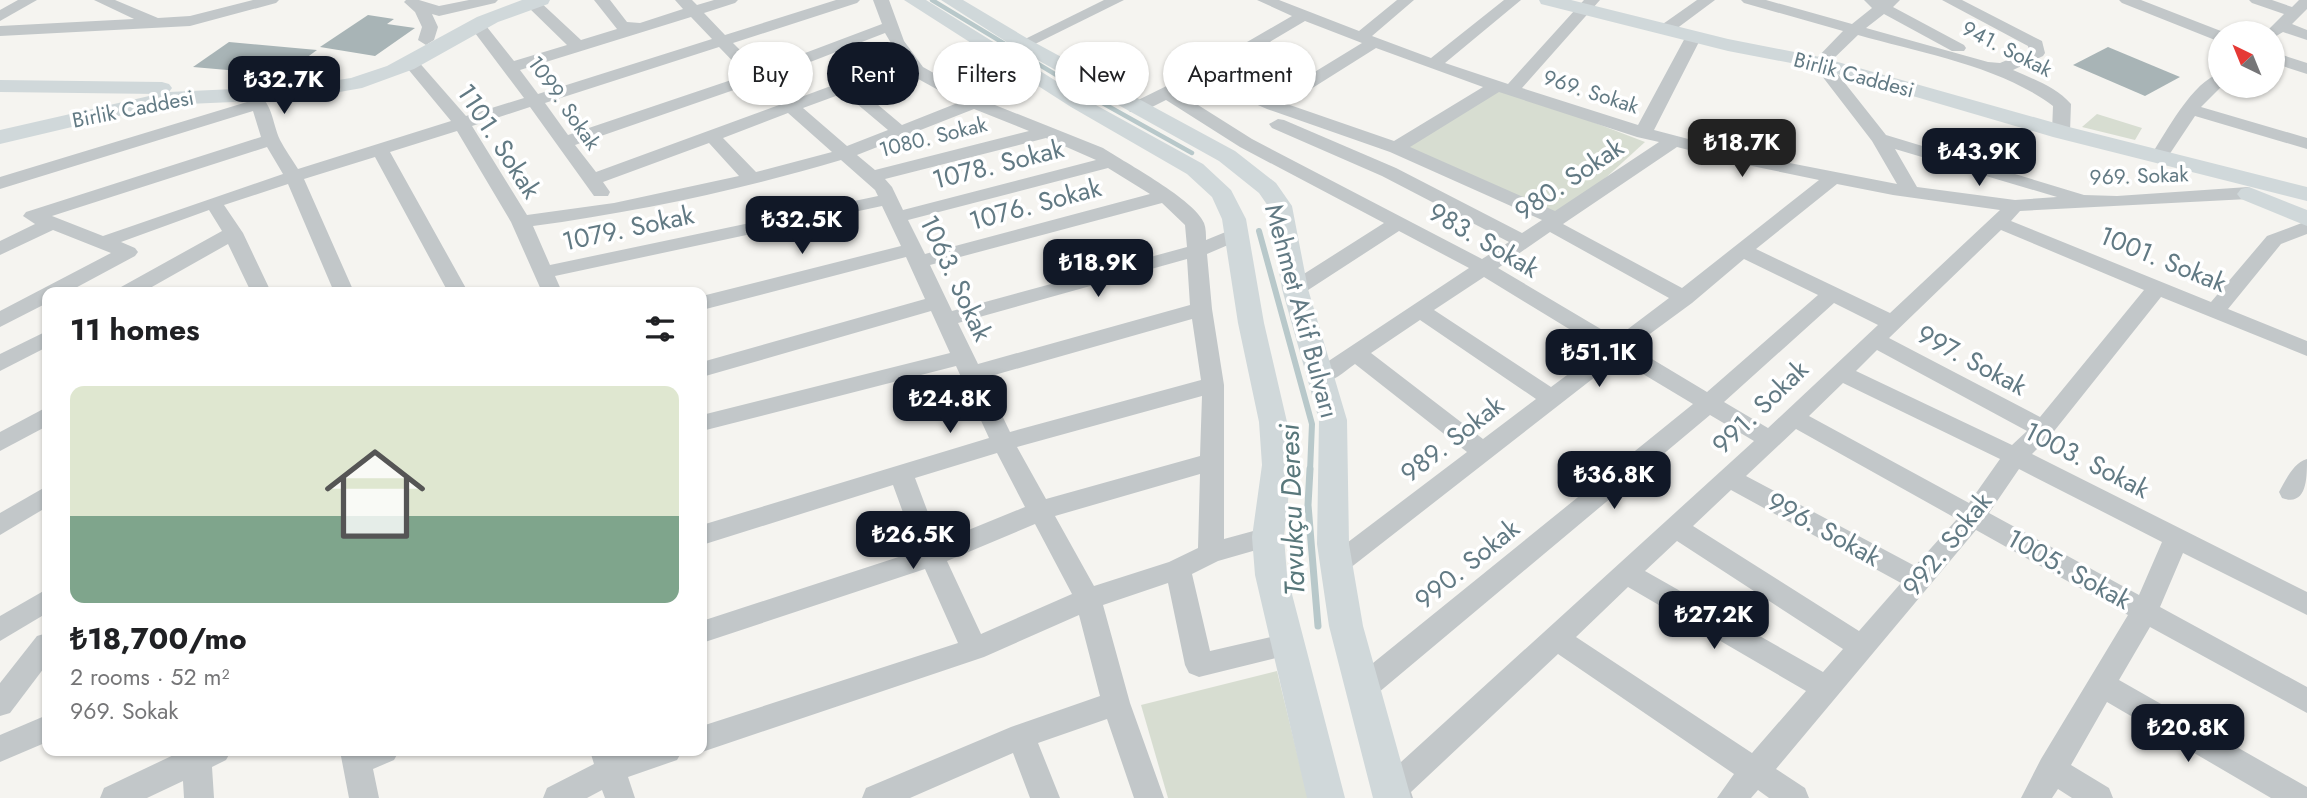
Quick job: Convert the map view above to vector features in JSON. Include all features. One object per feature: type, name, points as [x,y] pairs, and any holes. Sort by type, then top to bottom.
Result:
[{"type":"main road","name":"Birlik Caddesi","points":[[0,137],[119,99],[290,86],[341,78],[376,68],[497,0]]},
{"type":"main road","name":"Mehmet Akif Bulvarı","points":[[913,0],[961,32],[1211,181],[1223,195],[1234,219],[1273,422],[1277,466],[1268,537],[1271,575],[1326,798]]},
{"type":"main road","name":"Mehmet Akif Bulvarı","points":[[950,0],[1020,42]]},
{"type":"main road","name":"Birlik Caddesi","points":[[1548,0],[1587,4],[1666,29],[1819,63],[2062,132],[2307,196]]},
{"type":"main road","name":"Birlik Caddesi","points":[[0,86],[47,88],[119,99],[193,96],[255,101],[347,86],[411,63],[477,25],[536,1]]},
{"type":"main road","name":"Mehmet Akif Bulvarı","points":[[1041,54],[1227,156],[1268,188],[1280,206],[1295,289],[1333,420],[1336,565],[1346,626],[1393,796]]},
{"type":"main road","points":[[0,130],[41,119],[59,110],[66,100],[64,93],[47,88]]},
{"type":"main road","name":"Birlik Caddesi","points":[[2159,157],[2307,218]]},
{"type":"main road","points":[[2307,196],[2300,203],[2300,208],[2307,218]]},
{"type":"street","points":[[0,16],[29,0]]},
{"type":"street","points":[[102,0],[160,24]]},
{"type":"street","points":[[413,3],[439,11],[490,0]]},
{"type":"street","points":[[602,0],[622,26],[639,27]]},
{"type":"street","points":[[511,67],[639,27],[688,6],[730,0]]},
{"type":"street","points":[[104,242],[213,202],[852,0]]},
{"type":"street","points":[[881,0],[898,42]]},
{"type":"street","points":[[1027,42],[1116,0]]},
{"type":"street","name":"969. Sokak","points":[[1265,0],[1433,65],[1643,133],[1752,161],[1910,191],[2006,214],[2089,200],[2118,202],[2248,193]]},
{"type":"street","points":[[1316,75],[1367,40],[1406,0]]},
{"type":"street","points":[[1433,65],[1513,0]]},
{"type":"street","points":[[1666,29],[1707,0]]},
{"type":"street","points":[[1749,0],[1781,4],[1999,70],[2037,54],[2036,44],[1950,0]]},
{"type":"street","points":[[2127,0],[2208,32]]},
{"type":"street","points":[[2256,0],[2304,5]]},
{"type":"street","points":[[0,31],[190,21],[265,1]]},
{"type":"street","points":[[536,1],[578,46]]},
{"type":"street","points":[[1880,2],[1819,63],[1880,139],[1910,191]]},
{"type":"street","name":"941. Sokak","points":[[1880,2],[1999,70],[2046,92],[2062,104],[2062,132]]},
{"type":"street","points":[[413,3],[430,27],[426,40]]},
{"type":"street","points":[[1396,148],[1504,88],[1587,4]]},
{"type":"street","points":[[2286,22],[2304,5]]},
{"type":"street","name":"1063. Sokak","points":[[688,6],[728,49]]},
{"type":"street","points":[[1259,42],[1304,15]]},
{"type":"street","name":"1099. Sokak","points":[[477,25],[511,67],[563,143],[614,209]]},
{"type":"street","points":[[813,56],[890,26]]},
{"type":"street","points":[[2286,31],[2307,35]]},
{"type":"street","points":[[1643,133],[1694,36]]},
{"type":"street","points":[[2286,62],[2307,69]]},
{"type":"street","name":"1101. Sokak","points":[[411,63],[461,122],[521,222],[550,287]]},
{"type":"street","points":[[919,71],[933,82]]},
{"type":"street","points":[[563,143],[728,87]]},
{"type":"street","points":[[2159,157],[2190,108],[2208,89]]},
{"type":"street","points":[[592,180],[827,93]]},
{"type":"street","points":[[1136,108],[1163,96]]},
{"type":"street","points":[[0,183],[255,101],[271,140],[294,177],[342,287]]},
{"type":"street","points":[[869,105],[900,132]]},
{"type":"street","points":[[521,222],[614,209],[843,154],[969,105]]},
{"type":"street","points":[[979,105],[1097,152],[1165,197],[1195,224],[1199,250],[1201,309],[1213,385],[1211,553]]},
{"type":"street","name":"983. Sokak","points":[[1186,105],[1246,143],[1484,268],[1770,440]]},
{"type":"street","points":[[1273,105],[1396,148],[1552,222],[1685,298]]},
{"type":"street","name":"1063. Sokak","points":[[790,107],[883,187],[1003,442],[1088,599],[1116,703],[1149,798]]},
{"type":"street","points":[[2190,108],[2303,137]]},
{"type":"street","points":[[1246,143],[1296,113]]},
{"type":"street","points":[[1278,124],[1389,172],[1523,241]]},
{"type":"street","name":"1080. Sokak","points":[[870,177],[1047,132]]},
{"type":"street","points":[[712,136],[751,178]]},
{"type":"street","points":[[1880,139],[2089,200]]},
{"type":"street","points":[[62,287],[128,252],[33,216],[271,140]]},
{"type":"street","name":"980. Sokak","points":[[1320,377],[1673,141]]},
{"type":"street","points":[[380,150],[454,287]]},
{"type":"street","name":"1078. Sokak","points":[[892,208],[1112,161]]},
{"type":"street","name":"989. Sokak","points":[[1336,565],[1685,298],[1834,177]]},
{"type":"street","name":"1076. Sokak","points":[[916,256],[1165,197]]},
{"type":"street","points":[[213,202],[233,233],[256,287]]},
{"type":"street","name":"1079. Sokak","points":[[543,273],[607,256],[768,226],[892,208]]},
{"type":"street","name":"1001. Sokak","points":[[2006,214],[2158,287],[2307,349]]},
{"type":"street","name":"991. Sokak","points":[[1393,796],[1556,638],[1770,440],[2006,214]]},
{"type":"street","points":[[1295,289],[1400,222]]},
{"type":"street","points":[[0,250],[50,224]]},
{"type":"street","points":[[2215,310],[2274,240],[2307,227]]},
{"type":"street","points":[[137,287],[233,233]]},
{"type":"street","points":[[707,369],[1199,250],[1235,235]]},
{"type":"street","name":"997. Sokak","points":[[1743,251],[1832,294],[1883,331],[2043,429]]},
{"type":"street","points":[[707,302],[916,256]]},
{"type":"street","name":"992. Sokak","points":[[1732,798],[1973,517],[2015,456],[2043,429],[2158,287]]},
{"type":"street","name":"990. Sokak","points":[[1362,689],[1709,403],[1832,294]]},
{"type":"street","points":[[0,320],[42,298]]},
{"type":"street","points":[[707,422],[967,366],[1201,309]]},
{"type":"street","points":[[1419,310],[1551,398]]},
{"type":"street","points":[[0,365],[42,341]]},
{"type":"street","points":[[1356,354],[1482,451]]},
{"type":"street","name":"1003. Sokak","points":[[1839,372],[2015,456],[2307,604]]},
{"type":"street","points":[[707,533],[1003,442],[1213,385]]},
{"type":"street","name":"1005. Sokak","points":[[1793,417],[2307,701]]},
{"type":"street","points":[[0,443],[42,418]]},
{"type":"street","points":[[707,630],[932,556],[1042,510],[1214,461]]},
{"type":"street","points":[[2291,492],[2307,468]]},
{"type":"street","points":[[901,474],[932,556],[974,649]]},
{"type":"street","name":"996. Sokak","points":[[1729,478],[1918,580]]},
{"type":"street","points":[[0,525],[42,498]]},
{"type":"street","points":[[1675,527],[1862,647]]},
{"type":"street","points":[[707,737],[974,649],[1088,599],[1178,569],[1211,553],[1268,537]]},
{"type":"street","points":[[2036,798],[2051,768],[2145,611],[2176,538]]},
{"type":"street","points":[[1178,569],[1199,665],[1288,644]]},
{"type":"street","points":[[1626,573],[1826,688]]},
{"type":"street","points":[[0,630],[42,603]]},
{"type":"street","points":[[1556,638],[1794,798]]},
{"type":"street","points":[[0,704],[42,650]]},
{"type":"street","points":[[2101,684],[2299,798]]},
{"type":"street","points":[[877,798],[1021,736],[1116,703]]},
{"type":"street","points":[[0,750],[42,730]]},
{"type":"street","points":[[1021,736],[1045,798]]},
{"type":"street","points":[[115,798],[199,756]]},
{"type":"street","points":[[199,798],[203,756]]},
{"type":"street","points":[[364,798],[365,756]]},
{"type":"street","points":[[558,798],[654,756]]},
{"type":"street","points":[[2051,768],[2098,798]]},
{"type":"shaded area","points":[[1491,83],[1645,142],[1557,222],[1397,152]]},
{"type":"shaded area","points":[[2097,114],[2142,128],[2135,140],[2082,127]]},
{"type":"shaded area","points":[[1277,671],[1308,798],[1168,798],[1141,705]]},
{"type":"building","points":[[368,15],[394,19],[387,24],[415,28],[375,56],[320,47]]},
{"type":"building","points":[[229,42],[317,50],[283,75],[193,67]]},
{"type":"building","points":[[2108,47],[2180,77],[2145,96],[2073,65]]},
{"type":"waterway","name":"Tavukçu Deresi","points":[[932,0],[1106,105],[1192,153]]},
{"type":"waterway","name":"Tavukçu Deresi","points":[[1259,231],[1312,424],[1310,471]]},
{"type":"waterway","name":"Tavukçu Deresi","points":[[1310,469],[1308,505],[1318,626]]}]
